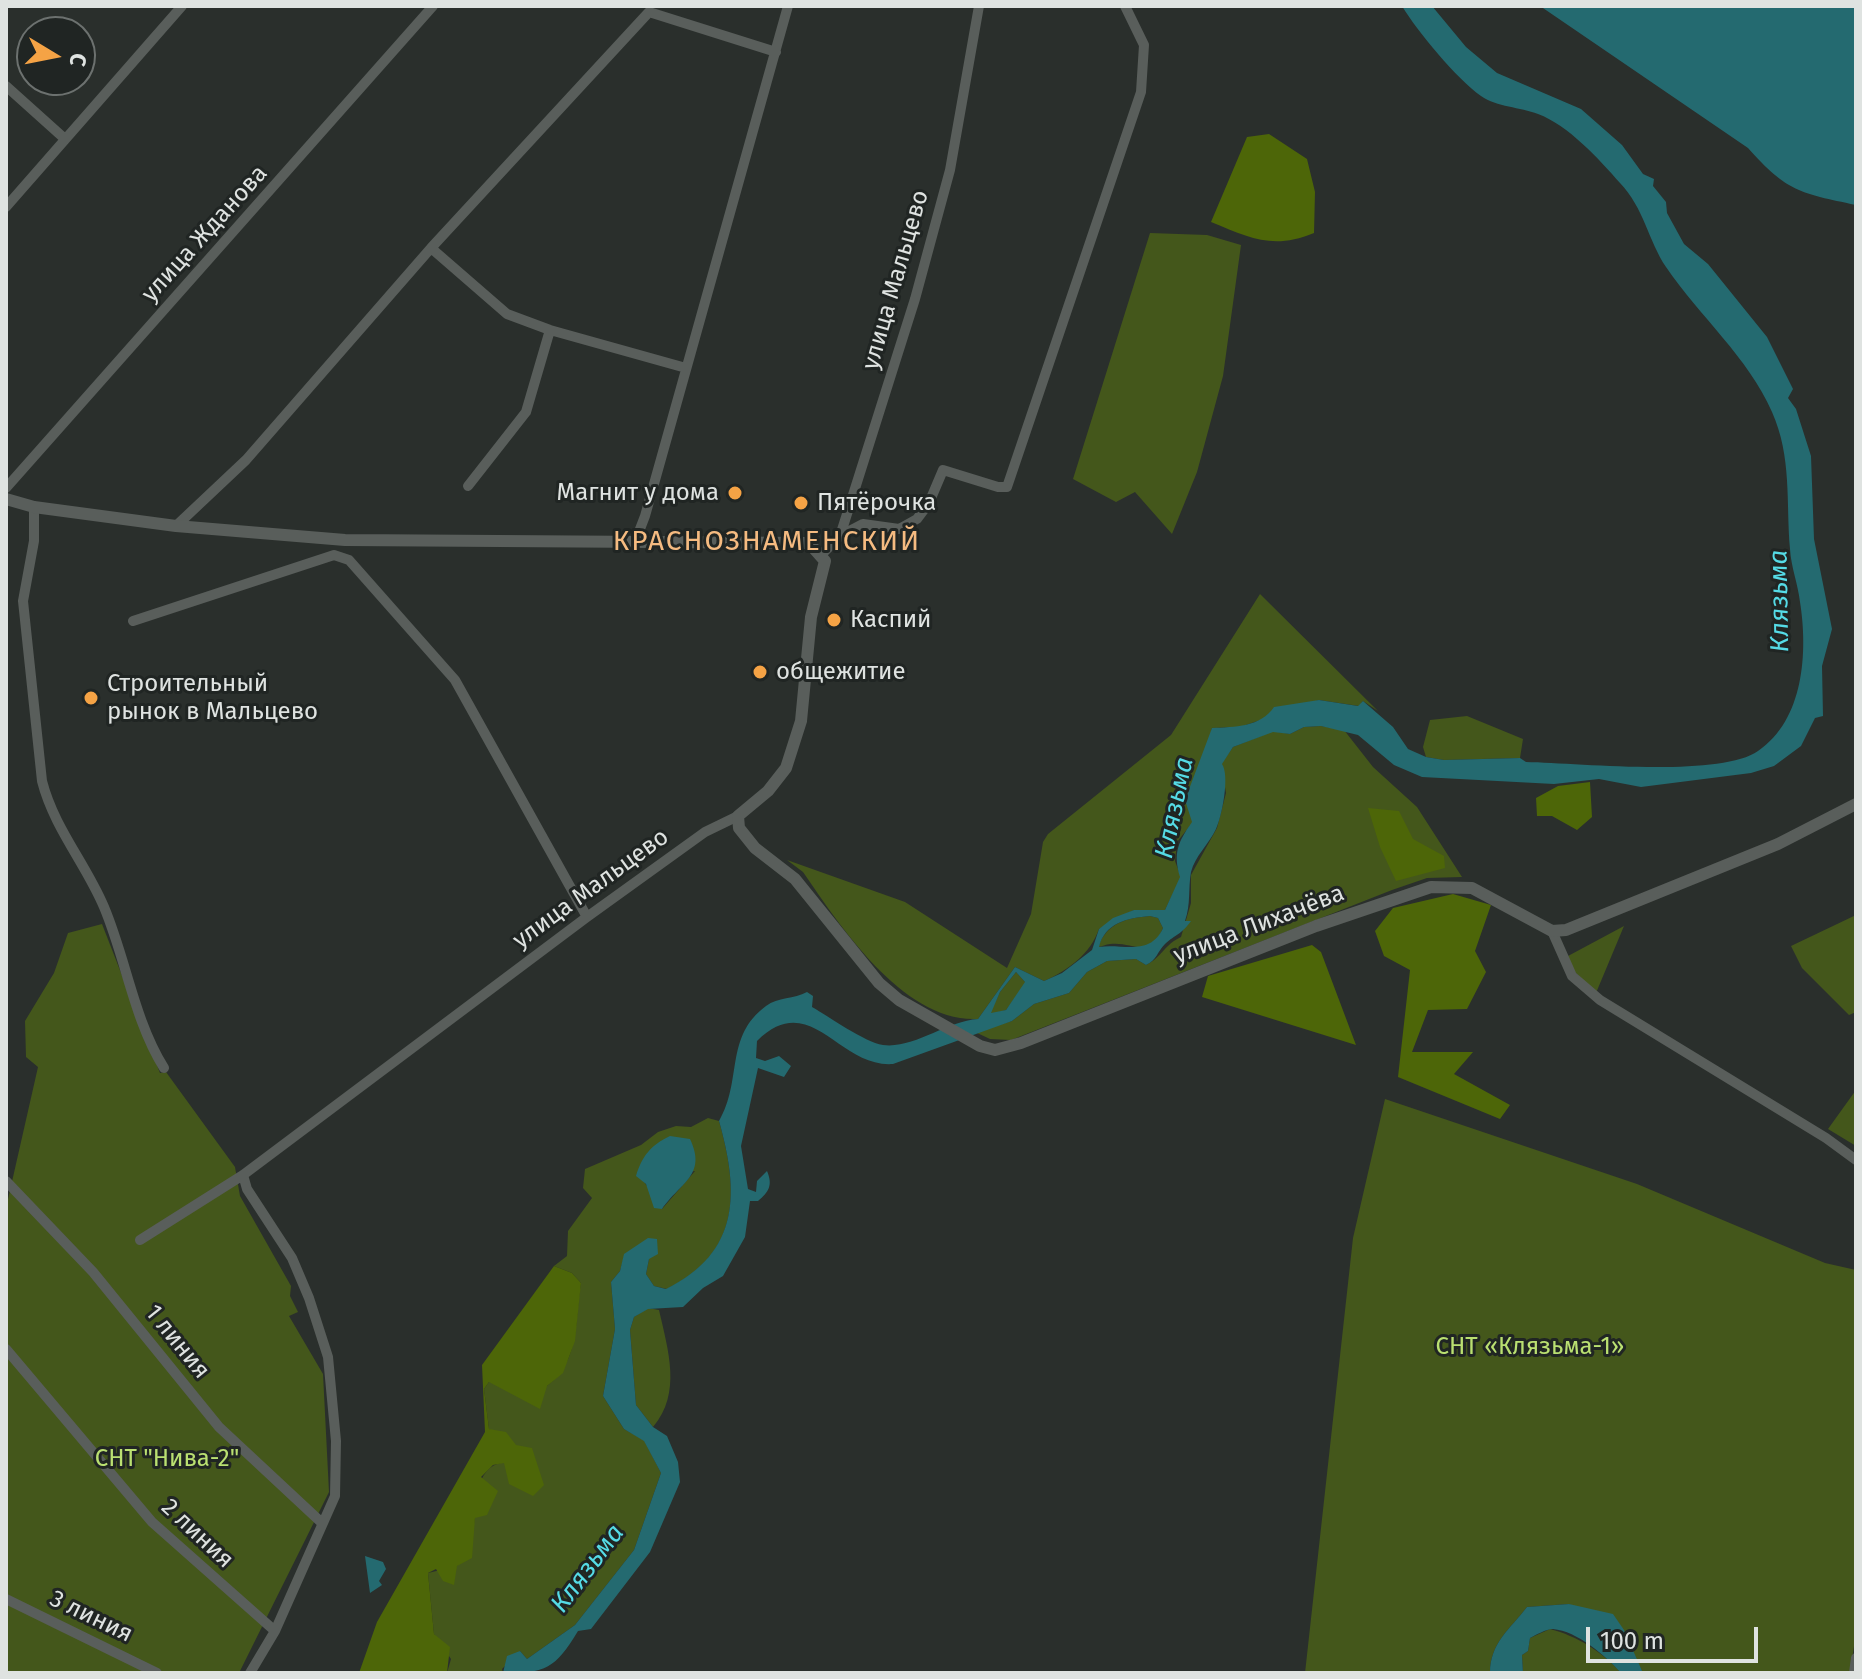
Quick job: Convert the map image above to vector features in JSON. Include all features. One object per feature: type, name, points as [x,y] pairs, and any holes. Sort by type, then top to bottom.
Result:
[{"type":"street","points":[[6,207],[182,6]]},
{"type":"street","name":"улица Жданова","points":[[6,488],[433,6]]},
{"type":"street","points":[[635,542],[788,6]]},
{"type":"street","name":"улица Мальцево","points":[[140,1240],[243,1175],[587,917],[705,832],[738,816],[768,791],[786,768],[801,721],[811,617],[825,570],[822,554],[840,536],[915,299],[950,170],[979,6]]},
{"type":"street","points":[[840,536],[863,524],[899,529],[917,519],[929,503],[943,470],[1007,487],[1141,92],[1144,45],[1125,6]]},
{"type":"street","points":[[176,526],[246,460],[431,248],[649,12],[776,52]]},
{"type":"street","points":[[6,86],[65,139]]},
{"type":"street","points":[[431,248],[507,314],[550,330],[686,368]]},
{"type":"street","points":[[468,486],[526,412],[550,330]]},
{"type":"street","points":[[6,499],[34,507],[176,526],[345,540],[796,542],[809,543],[822,554]]},
{"type":"street","points":[[34,507],[34,541],[23,601],[42,781],[49,806],[103,904],[142,1022],[164,1068]]},
{"type":"street","points":[[342,556],[345,540]]},
{"type":"street","points":[[133,621],[334,555],[342,556],[405,626],[425,642],[455,680],[587,917]]},
{"type":"street","points":[[1856,804],[1778,844],[1625,908],[1580,926],[1552,931],[1572,976],[1600,1000],[1826,1138],[1856,1160]]},
{"type":"street","name":"улица Лихачёва","points":[[738,816],[739,828],[747,838],[795,879],[879,983],[922,1015],[980,1046],[995,1050],[1021,1043],[1316,926],[1431,887],[1472,888],[1552,931]]},
{"type":"street","points":[[243,1175],[247,1189],[292,1258],[328,1357],[336,1441],[335,1496],[275,1631],[250,1673]]},
{"type":"street","name":"1 линия","points":[[6,1181],[93,1272],[219,1427],[322,1523]]},
{"type":"street","name":"2 линия","points":[[6,1349],[152,1522],[275,1631]]},
{"type":"street","name":"3 линия","points":[[6,1599],[157,1673]]},
{"type":"street","points":[[1854,1673],[1856,1658]]},
{"type":"green space","points":[[1269,134],[1307,159],[1315,192],[1314,233],[1286,241],[1262,240],[1211,222],[1247,137]]},
{"type":"green space","points":[[1150,233],[1207,235],[1241,245],[1223,376],[1197,472],[1172,534],[1135,492],[1116,502],[1073,479]]},
{"type":"green space","points":[[1260,594],[1378,711],[1363,701],[1359,706],[1319,700],[1240,727],[1212,728],[1193,822],[1177,842],[1175,861],[1181,877],[1165,910],[1134,910],[1099,929],[1078,960],[1062,972],[1044,981],[1015,967],[978,1019],[951,1016],[925,1005],[877,967],[855,943],[803,872],[787,860],[905,902],[1007,968],[1031,914],[1043,842],[1048,834],[1171,735]]},
{"type":"green space","points":[[1467,716],[1523,739],[1520,758],[1444,760],[1426,757],[1423,747],[1430,720]]},
{"type":"green space","points":[[1304,727],[1344,730],[1373,767],[1417,807],[1462,877],[1427,878],[1392,890],[1011,1040],[990,1039],[975,1032],[1012,1021],[1034,1004],[1069,993],[1087,972],[1107,961],[1136,959],[1146,965],[1181,937],[1191,903],[1191,875],[1217,828],[1226,793],[1221,764],[1233,747],[1273,731],[1290,734]]},
{"type":"green space","points":[[1590,782],[1592,817],[1577,830],[1552,816],[1537,816],[1536,798],[1558,786]]},
{"type":"green space","points":[[1368,808],[1399,811],[1413,839],[1444,856],[1445,868],[1396,881],[1380,847]]},
{"type":"green space","points":[[1453,894],[1491,905],[1475,951],[1486,972],[1467,1009],[1428,1010],[1412,1052],[1473,1052],[1454,1074],[1510,1105],[1500,1119],[1398,1077],[1410,970],[1384,956],[1375,931],[1393,908]]},
{"type":"green space","points":[[1856,915],[1856,1012],[1849,1015],[1802,968],[1791,946]]},
{"type":"green space","points":[[1150,916],[1158,918],[1163,928],[1152,944],[1146,947],[1108,944],[1098,947],[1107,932],[1118,923]]},
{"type":"green space","name":"СНТ \"Нива-2\"","points":[[102,924],[160,1073],[166,1072],[235,1167],[240,1196],[291,1286],[290,1296],[298,1312],[289,1316],[323,1374],[329,1492],[239,1673],[6,1673],[6,1208],[38,1067],[26,1057],[25,1021],[54,973],[68,933]]},
{"type":"green space","points":[[1624,926],[1596,993],[1573,970],[1568,956]]},
{"type":"green space","points":[[1312,945],[1321,952],[1356,1045],[1202,997],[1208,976]]},
{"type":"green space","points":[[1016,972],[1026,983],[1006,1010],[990,1013],[1000,992]]},
{"type":"green space","points":[[1856,1090],[1856,1146],[1828,1129]]},
{"type":"green space","name":"СНТ «Клязьма-1»","points":[[1385,1099],[1637,1184],[1825,1263],[1856,1270],[1856,1633],[1850,1673],[1643,1673],[1633,1653],[1569,1604],[1527,1607],[1497,1645],[1490,1673],[1305,1673],[1353,1238]]},
{"type":"green space","points":[[708,1118],[719,1121],[730,1172],[731,1196],[721,1238],[709,1257],[691,1274],[667,1289],[654,1286],[646,1274],[649,1259],[625,1254],[620,1271],[611,1282],[615,1329],[603,1396],[624,1429],[644,1440],[661,1473],[634,1550],[575,1625],[527,1659],[520,1651],[502,1669],[503,1673],[447,1673],[451,1659],[434,1634],[428,1573],[457,1566],[472,1535],[481,1480],[486,1472],[504,1462],[516,1446],[489,1429],[484,1389],[489,1382],[547,1386],[566,1364],[574,1339],[581,1283],[572,1273],[554,1266],[567,1256],[568,1231],[592,1198],[583,1188],[585,1169],[641,1145],[658,1132],[676,1126],[691,1127]],"holes":[[[695,1171],[662,1209],[643,1180]]]},
{"type":"green space","points":[[554,1266],[572,1273],[581,1283],[575,1341],[563,1373],[547,1386],[540,1409],[489,1382],[484,1389],[489,1429],[506,1432],[516,1445],[532,1448],[544,1485],[533,1496],[509,1484],[504,1463],[493,1465],[481,1477],[498,1491],[487,1515],[475,1518],[472,1558],[457,1566],[454,1585],[443,1581],[436,1569],[428,1573],[434,1634],[450,1647],[447,1673],[359,1673],[377,1622],[485,1432],[482,1365]]},
{"type":"green space","points":[[648,1308],[659,1310],[670,1371],[667,1400],[653,1427],[636,1405],[630,1330],[634,1317]]},
{"type":"green space","points":[[1550,1629],[1589,1646],[1621,1673],[1523,1673],[1522,1655],[1528,1651],[1530,1638]]},
{"type":"water","points":[[1402,6],[1432,6],[1466,47],[1497,73],[1581,109],[1622,145],[1643,174],[1654,179],[1653,186],[1666,202],[1667,213],[1684,244],[1708,264],[1767,337],[1793,389],[1788,398],[1796,409],[1811,456],[1814,539],[1832,629],[1822,666],[1823,716],[1815,718],[1801,746],[1774,766],[1751,773],[1641,787],[1599,779],[1554,784],[1422,777],[1394,765],[1358,735],[1321,726],[1304,727],[1290,734],[1273,732],[1233,747],[1222,764],[1225,786],[1221,815],[1191,872],[1185,921],[1191,921],[1165,944],[1150,963],[1146,965],[1136,959],[1107,961],[1087,972],[1069,993],[1034,1004],[1012,1021],[893,1064],[874,1062],[856,1055],[809,1026],[793,1023],[776,1027],[757,1041],[756,1058],[765,1061],[779,1056],[791,1066],[784,1077],[758,1068],[741,1146],[748,1189],[756,1192],[757,1181],[767,1171],[770,1184],[758,1201],[750,1201],[745,1237],[723,1276],[703,1288],[683,1307],[648,1309],[634,1317],[630,1330],[636,1405],[653,1427],[667,1436],[678,1462],[680,1482],[650,1552],[591,1629],[578,1631],[563,1654],[540,1670],[503,1673],[507,1656],[520,1651],[527,1659],[575,1625],[634,1550],[661,1473],[644,1441],[624,1429],[603,1396],[615,1329],[611,1282],[620,1271],[624,1254],[648,1238],[657,1239],[658,1254],[649,1259],[646,1274],[654,1286],[666,1289],[691,1274],[709,1257],[721,1238],[731,1196],[726,1147],[719,1121],[731,1090],[744,1031],[766,1006],[807,992],[813,996],[812,1007],[847,1029],[875,1043],[895,1045],[954,1024],[978,1019],[1015,967],[1044,981],[1062,973],[1092,950],[1099,929],[1113,918],[1134,910],[1165,910],[1180,877],[1178,848],[1192,822],[1185,800],[1212,728],[1254,722],[1269,714],[1274,707],[1319,700],[1358,706],[1363,701],[1393,727],[1408,749],[1426,757],[1444,760],[1520,758],[1526,762],[1612,766],[1682,767],[1739,759],[1758,751],[1785,722],[1799,684],[1802,621],[1791,556],[1783,446],[1762,392],[1737,355],[1666,267],[1635,203],[1603,164],[1572,134],[1549,119],[1481,96],[1449,67]],"holes":[[[1150,916],[1158,918],[1163,928],[1151,943],[1135,947],[1099,947],[1106,932],[1118,923]],[[1016,972],[1025,982],[1006,1010],[991,1013],[1000,992]]]},
{"type":"water","points":[[1540,6],[1856,6],[1856,205],[1808,193],[1785,182],[1748,148]]},
{"type":"water","points":[[670,1136],[690,1139],[694,1151],[694,1170],[662,1209],[654,1208],[646,1184],[636,1176],[648,1152]]},
{"type":"water","points":[[365,1556],[383,1562],[386,1569],[379,1581],[382,1585],[370,1593]]},
{"type":"water","points":[[1569,1604],[1613,1614],[1624,1630],[1643,1673],[1621,1673],[1581,1639],[1553,1629],[1530,1638],[1528,1651],[1522,1655],[1523,1673],[1490,1673],[1497,1645],[1527,1607]]},
{"type":"place","name":"Магнит у дома","points":[[735,493]]},
{"type":"place","name":"Пятёрочка","points":[[801,503]]},
{"type":"place","name":"Каспий","points":[[834,620]]},
{"type":"place","name":"общежитие","points":[[760,672]]},
{"type":"place","name":"Строительный рынок в Мальцево","points":[[91,698]]},
{"type":"district","name":"КРАСНОЗНАМЕНСКИЙ","points":[[767,542]]},
{"type":"water label","name":"Клязьма","points":[[1780,601]]},
{"type":"water label","name":"Клязьма","points":[[1175,808]]},
{"type":"water label","name":"Клязьма","points":[[588,1569]]}]
